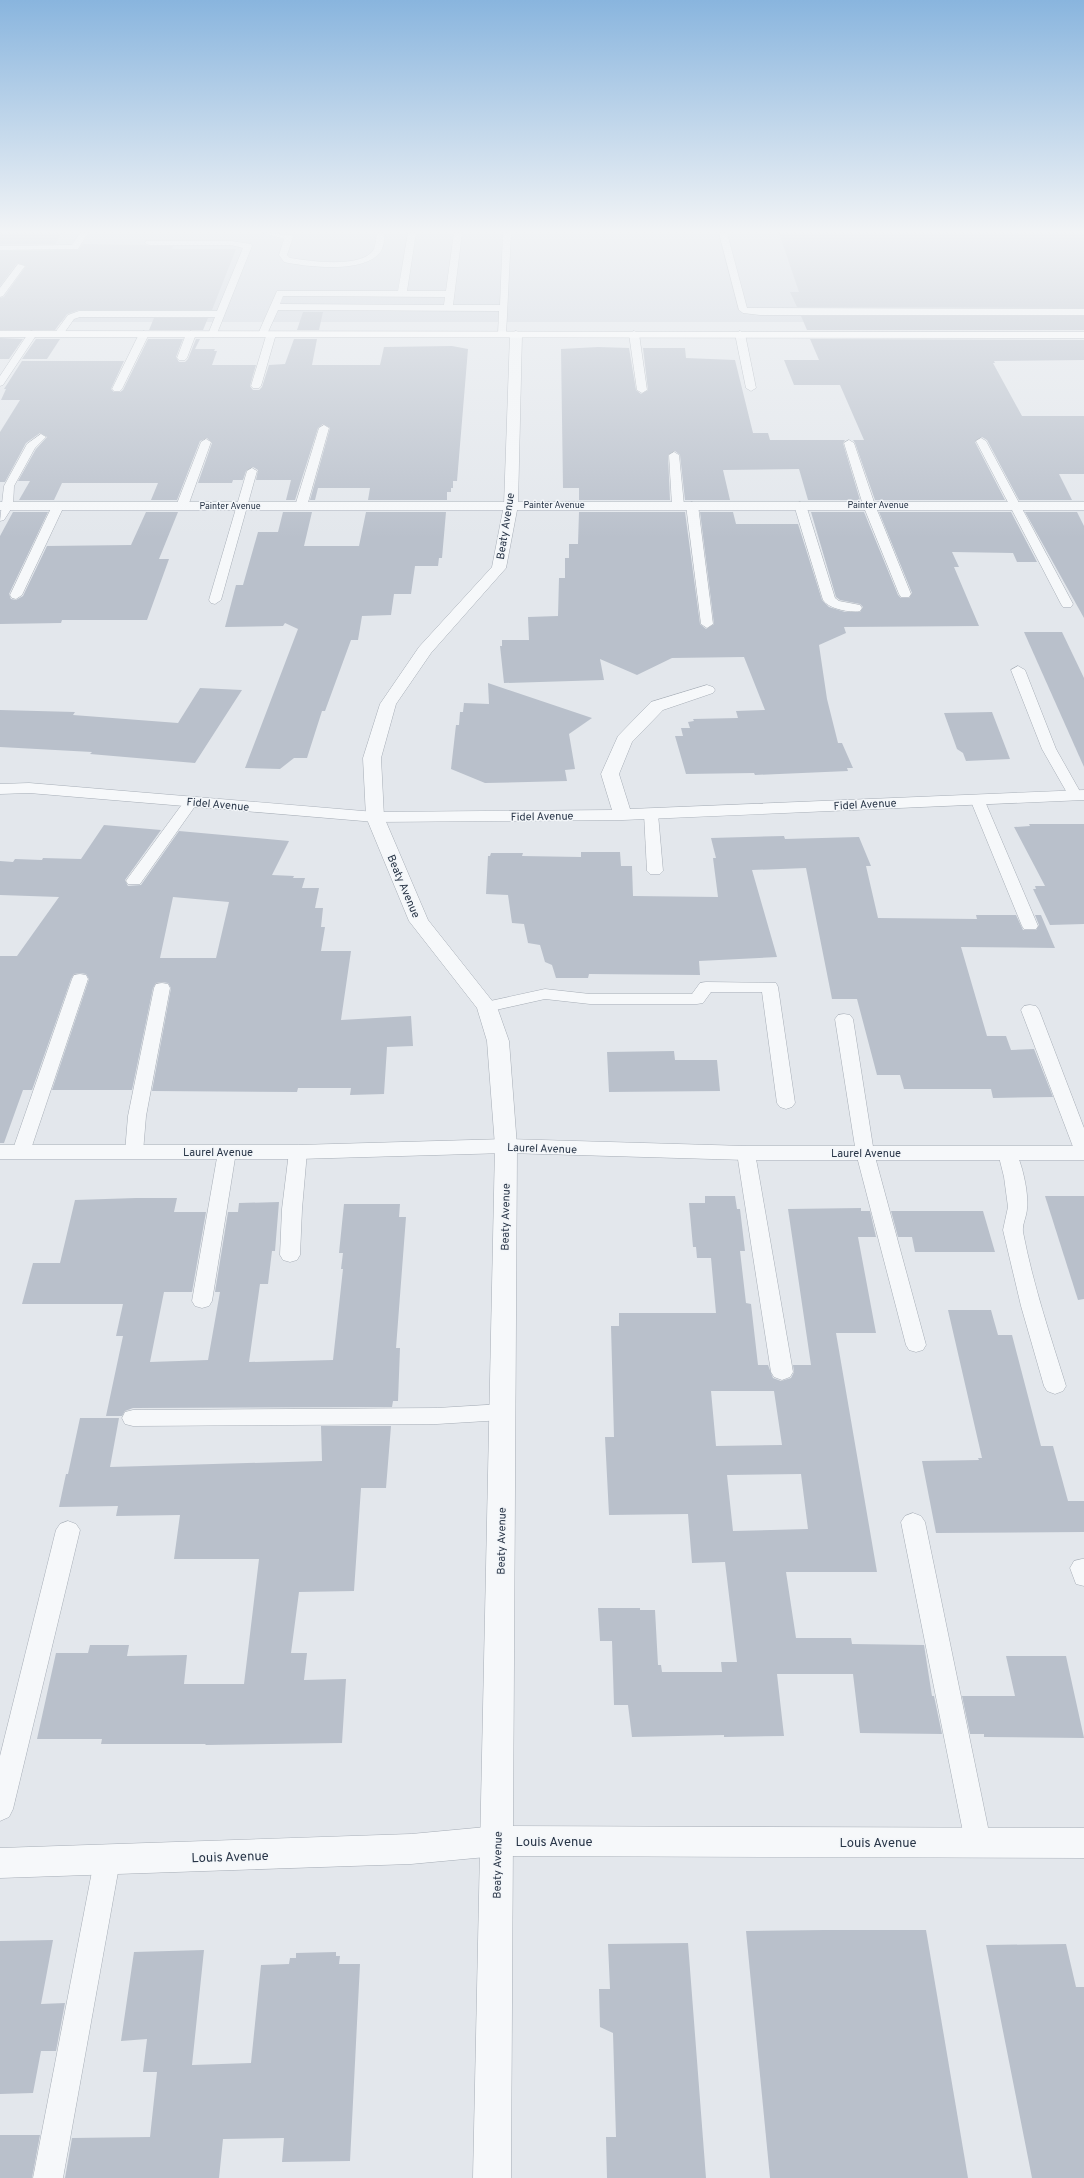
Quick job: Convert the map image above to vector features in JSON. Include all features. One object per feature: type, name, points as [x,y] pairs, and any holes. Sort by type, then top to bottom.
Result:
[{"type":"street","name":"Beaty Avenue","points":[[492,2178],[506,1146],[498,1041],[487,1007],[419,921],[375,817],[372,758],[388,704],[425,650],[499,568],[511,505],[516,335]]},
{"type":"street","name":"Painter Avenue","points":[[3,506],[1084,506]]},
{"type":"street","points":[[623,815],[610,774],[624,740],[658,706],[707,690]]},
{"type":"street","name":"Fidel Avenue","points":[[0,789],[29,788],[375,817],[623,815],[1080,795]]},
{"type":"street","name":"Laurel Avenue","points":[[11,1152],[298,1152],[506,1146],[746,1152],[1084,1153]]},
{"type":"street","name":"Louis Avenue","points":[[0,1863],[107,1861],[411,1849],[497,1841],[1084,1843]]},
{"type":"lane","points":[[0,383],[32,335]]},
{"type":"lane","points":[[117,389],[144,335]]},
{"type":"lane","points":[[182,358],[191,335]]},
{"type":"lane","points":[[256,386],[267,335]]},
{"type":"lane","points":[[634,335],[642,390]]},
{"type":"lane","points":[[740,335],[751,388]]},
{"type":"lane","points":[[301,506],[324,428]]},
{"type":"lane","points":[[0,518],[9,486],[32,446],[41,437]]},
{"type":"lane","points":[[981,441],[1067,604]]},
{"type":"lane","points":[[182,506],[206,442]]},
{"type":"lane","points":[[849,443],[869,505],[905,594]]},
{"type":"lane","points":[[674,455],[678,505]]},
{"type":"lane","points":[[215,600],[252,471]]},
{"type":"lane","points":[[692,505],[707,624]]},
{"type":"lane","points":[[800,505],[829,600],[835,604],[856,608]]},
{"type":"lane","points":[[16,595],[58,506]]},
{"type":"lane","points":[[1018,670],[1048,749],[1080,795]]},
{"type":"lane","points":[[977,799],[1030,926]]},
{"type":"lane","points":[[134,881],[191,802]]},
{"type":"lane","points":[[652,814],[655,871]]},
{"type":"lane","points":[[11,1152],[41,1098],[80,979]]},
{"type":"lane","points":[[487,1007],[545,994],[590,999],[697,999],[706,987],[770,987],[786,1102]]},
{"type":"lane","points":[[134,1152],[137,1116],[162,988]]},
{"type":"lane","points":[[1030,1010],[1084,1153]]},
{"type":"lane","points":[[844,1019],[865,1153],[916,1345]]},
{"type":"lane","points":[[202,1301],[227,1152]]},
{"type":"lane","points":[[290,1255],[292,1209],[298,1152]]},
{"type":"lane","points":[[746,1152],[782,1372]]},
{"type":"lane","points":[[1007,1153],[1014,1177],[1018,1207],[1013,1230],[1031,1306],[1055,1386]]},
{"type":"lane","points":[[133,1418],[437,1416],[503,1412]]},
{"type":"lane","points":[[913,1522],[978,1842]]},
{"type":"lane","points":[[0,1809],[68,1530]]},
{"type":"lane","points":[[48,2178],[107,1861]]},
{"type":"building","points":[[0,338],[23,339],[9,359],[0,359]]},
{"type":"building","points":[[36,339],[60,339],[47,359],[22,359]]},
{"type":"building","points":[[148,339],[183,339],[176,357],[179,362],[185,362],[188,359],[196,339],[200,339],[195,349],[215,349],[214,351],[217,351],[212,365],[256,365],[250,386],[253,390],[259,390],[262,387],[269,365],[285,364],[294,339],[317,339],[312,365],[380,365],[384,347],[452,346],[468,349],[457,481],[453,481],[453,488],[451,488],[451,492],[447,492],[447,500],[368,500],[370,488],[318,488],[315,500],[310,500],[330,428],[323,424],[318,428],[295,500],[286,500],[291,480],[256,480],[258,470],[253,467],[246,471],[243,480],[233,480],[232,483],[198,483],[212,443],[207,438],[200,441],[177,500],[151,500],[158,483],[62,483],[54,500],[19,500],[30,481],[18,481],[36,449],[47,437],[40,433],[26,443],[5,482],[0,482],[0,432],[20,400],[1,400],[6,389],[4,389],[22,361],[124,361],[111,389],[114,392],[120,392],[123,390]]},
{"type":"building","points":[[810,339],[1084,340],[1084,360],[994,361],[995,363],[993,363],[1022,416],[1084,416],[1084,474],[1059,474],[1072,500],[1019,500],[987,440],[982,437],[975,442],[1005,500],[875,500],[853,440],[864,440],[840,385],[794,385],[784,360],[819,360]]},
{"type":"building","points":[[598,347],[629,348],[636,390],[641,394],[648,390],[643,348],[685,348],[686,358],[735,360],[753,433],[768,433],[770,440],[845,440],[843,443],[860,500],[808,500],[799,469],[723,470],[730,500],[685,500],[680,455],[675,451],[668,455],[670,500],[579,500],[579,488],[563,488],[561,349]]},
{"type":"building","points":[[13,512],[48,512],[9,594],[11,599],[16,600],[23,596],[47,546],[131,545],[146,512],[178,512],[159,559],[169,559],[147,620],[62,620],[61,623],[0,624],[0,536]]},
{"type":"building","points":[[283,512],[312,512],[304,546],[359,546],[366,512],[446,512],[442,558],[439,558],[438,566],[415,566],[411,594],[394,594],[391,615],[362,616],[358,640],[351,640],[325,711],[322,711],[307,758],[294,758],[280,769],[245,768],[298,629],[285,623],[283,626],[225,627],[236,585],[243,585],[258,532],[278,532]]},
{"type":"building","points":[[579,512],[685,512],[700,624],[706,629],[714,624],[700,512],[733,512],[736,524],[798,524],[822,600],[829,607],[845,612],[860,612],[863,607],[860,604],[840,600],[836,597],[811,512],[864,512],[898,595],[901,598],[909,598],[912,593],[879,512],[1011,512],[1037,562],[1017,562],[1013,553],[952,552],[959,567],[954,567],[979,626],[844,627],[846,633],[819,645],[827,699],[838,743],[842,743],[853,768],[847,768],[848,771],[755,775],[754,773],[686,774],[675,736],[683,736],[681,728],[690,728],[688,722],[694,721],[693,719],[738,718],[736,711],[765,710],[744,657],[672,658],[637,675],[600,659],[604,680],[504,683],[500,646],[502,646],[502,640],[529,640],[528,617],[558,616],[559,578],[565,578],[565,558],[569,558],[569,544],[578,544]]},
{"type":"building","points":[[1025,512],[1077,512],[1084,526],[1084,618]]},
{"type":"building","points":[[1024,632],[1062,632],[1084,678],[1084,767]]},
{"type":"building","points":[[488,683],[592,718],[569,734],[575,769],[565,770],[567,781],[485,783],[451,769],[456,725],[459,725],[460,712],[463,712],[464,703],[489,704]]},
{"type":"building","points":[[200,688],[242,690],[195,763],[90,754],[92,752],[0,747],[0,710],[75,712],[73,715],[178,723]]},
{"type":"building","points":[[992,712],[1010,759],[966,761],[963,753],[957,749],[944,713]]},
{"type":"building","points":[[1029,824],[1084,824],[1084,924],[1050,925],[1033,889],[1036,889],[1035,886],[1045,886],[1014,827],[1030,826]]},
{"type":"building","points":[[104,825],[161,830],[125,880],[128,886],[141,885],[179,831],[289,841],[272,875],[305,878],[302,888],[319,888],[315,908],[323,908],[321,927],[325,927],[321,951],[351,951],[341,1020],[411,1016],[413,1046],[387,1047],[384,1094],[350,1095],[351,1088],[298,1088],[297,1092],[152,1091],[171,988],[168,983],[162,982],[156,983],[153,988],[132,1090],[52,1090],[89,979],[86,974],[80,973],[74,974],[71,979],[32,1090],[23,1090],[4,1143],[0,1143],[0,956],[17,956],[59,897],[0,895],[0,861],[13,862],[15,859],[42,860],[43,858],[81,859]],"holes":[[[173,897],[229,902],[216,958],[160,958]]]},
{"type":"building","points":[[784,836],[785,839],[859,837],[871,866],[866,866],[878,918],[977,919],[976,915],[1016,915],[1023,930],[1036,930],[1039,925],[1035,915],[1041,915],[1055,948],[961,947],[987,1036],[1006,1036],[1011,1050],[1034,1049],[1053,1097],[993,1098],[991,1089],[904,1089],[900,1075],[877,1075],[857,999],[832,999],[806,868],[752,870],[777,957],[699,961],[700,975],[589,974],[588,978],[556,978],[552,965],[545,962],[540,945],[528,943],[524,924],[512,923],[508,895],[486,894],[488,856],[490,856],[491,853],[523,853],[522,856],[581,857],[581,852],[620,852],[621,866],[632,866],[633,896],[718,897],[713,858],[716,858],[711,838]]},
{"type":"building","points":[[674,1051],[675,1060],[717,1060],[720,1091],[609,1092],[607,1052]]},
{"type":"building","points":[[705,1196],[735,1196],[737,1209],[740,1209],[745,1251],[740,1251],[746,1303],[751,1304],[758,1365],[768,1365],[773,1378],[781,1381],[791,1378],[794,1372],[793,1365],[811,1365],[788,1209],[861,1208],[861,1211],[870,1211],[876,1237],[858,1237],[876,1333],[836,1333],[877,1572],[786,1572],[796,1638],[851,1638],[852,1644],[924,1645],[932,1696],[934,1696],[942,1734],[860,1733],[853,1674],[777,1674],[784,1736],[724,1737],[724,1735],[632,1737],[628,1705],[614,1705],[612,1641],[600,1641],[598,1608],[640,1608],[640,1610],[655,1610],[658,1665],[661,1665],[662,1672],[722,1672],[721,1662],[737,1662],[725,1562],[692,1563],[688,1514],[609,1515],[605,1437],[614,1437],[611,1326],[619,1326],[619,1313],[716,1313],[711,1258],[697,1258],[696,1247],[693,1247],[689,1203],[705,1203]],"holes":[[[711,1391],[774,1391],[782,1445],[716,1446]],[[801,1474],[808,1529],[733,1531],[727,1475]]]},
{"type":"building","points":[[1045,1196],[1084,1196],[1084,1299],[1078,1300]]},
{"type":"building","points":[[177,1198],[174,1212],[206,1212],[192,1292],[164,1292],[150,1362],[208,1360],[220,1292],[215,1292],[228,1212],[238,1212],[239,1203],[279,1202],[275,1251],[272,1251],[268,1284],[260,1284],[249,1362],[333,1360],[343,1269],[341,1269],[343,1253],[339,1253],[344,1204],[400,1204],[399,1217],[406,1217],[396,1348],[400,1348],[398,1401],[393,1401],[392,1407],[133,1408],[125,1411],[122,1416],[106,1416],[123,1336],[116,1336],[123,1304],[22,1304],[33,1263],[60,1263],[75,1200]]},
{"type":"building","points":[[891,1211],[983,1211],[995,1252],[915,1252],[912,1237],[898,1237]]},
{"type":"building","points":[[948,1310],[991,1310],[998,1335],[1012,1335],[1041,1446],[1053,1446],[1068,1501],[1084,1501],[1084,1532],[936,1533],[922,1461],[979,1460],[978,1458],[982,1458]]},
{"type":"building","points":[[80,1418],[119,1418],[110,1467],[322,1461],[321,1426],[391,1426],[386,1488],[361,1488],[354,1591],[299,1592],[291,1653],[307,1653],[304,1680],[346,1679],[342,1743],[205,1745],[206,1744],[101,1744],[102,1739],[37,1739],[56,1653],[88,1653],[90,1645],[129,1645],[127,1656],[187,1655],[184,1684],[244,1684],[259,1559],[174,1559],[180,1515],[116,1516],[118,1506],[59,1507]]},
{"type":"building","points":[[1006,1656],[1066,1656],[1084,1738],[984,1737],[984,1734],[970,1734],[962,1696],[1015,1696]]},
{"type":"building","points":[[926,1930],[968,2178],[770,2178],[746,1931]]},
{"type":"building","points":[[53,1940],[41,2004],[65,2003],[56,2051],[41,2051],[33,2093],[0,2094],[0,1941]]},
{"type":"building","points":[[688,1943],[706,2178],[607,2178],[606,2137],[616,2137],[613,2033],[600,2027],[599,1989],[610,1989],[608,1944]]},
{"type":"building","points":[[1066,1944],[1076,1987],[1084,1987],[1084,2178],[1032,2178],[986,1945]]},
{"type":"building","points":[[204,1950],[192,2065],[251,2063],[261,1965],[289,1964],[290,1958],[296,1958],[296,1953],[336,1952],[336,1956],[340,1956],[339,1964],[360,1964],[350,2161],[282,2162],[284,2138],[223,2139],[219,2178],[65,2178],[72,2138],[150,2137],[157,2072],[143,2072],[147,2039],[121,2041],[134,1952]]},
{"type":"building","points":[[0,2135],[40,2135],[32,2178],[0,2178]]}]
